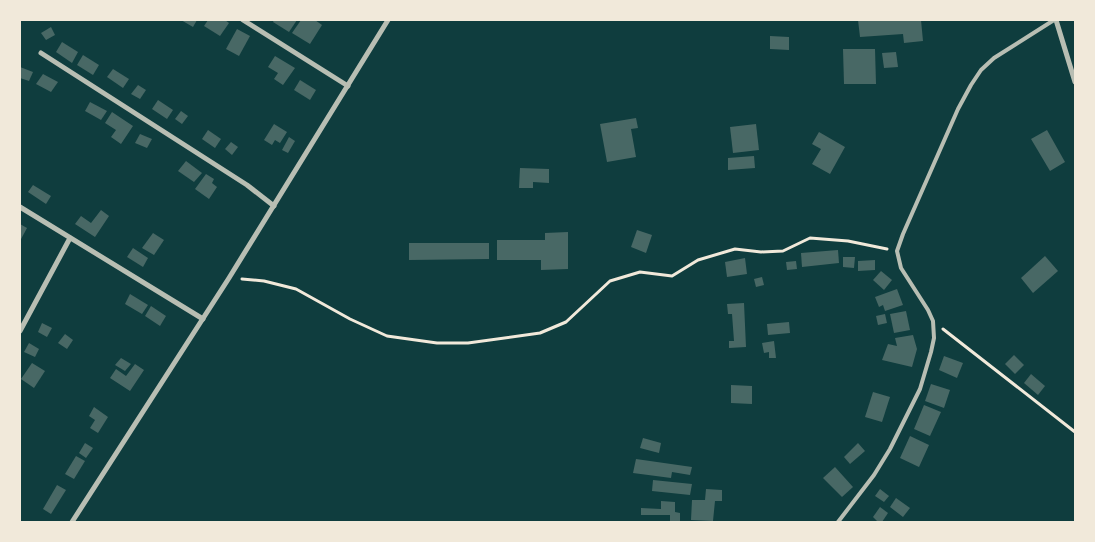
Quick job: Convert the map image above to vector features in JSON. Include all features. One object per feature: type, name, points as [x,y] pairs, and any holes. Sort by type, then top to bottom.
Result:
[{"type":"street","points":[[243,20],[348,86]]},
{"type":"street","points":[[72,522],[229,278],[388,20]]},
{"type":"street","points":[[1055,20],[1075,82]]},
{"type":"street","points":[[42,53],[247,185],[274,206]]},
{"type":"street","points":[[20,207],[203,319]]},
{"type":"street","points":[[20,331],[70,238]]},
{"type":"lane","points":[[838,522],[874,475],[890,449],[920,390],[931,352],[934,338],[933,321],[901,268],[898,250],[903,234],[958,109],[981,70],[994,58],[1055,20]]},
{"type":"path","points":[[229,278],[264,281],[296,288],[350,319],[387,336],[437,343],[468,342],[540,333],[566,322],[610,281],[640,272],[672,276],[698,260],[735,249],[761,252],[783,250],[810,238],[848,241],[898,250]]},
{"type":"path","points":[[933,321],[1075,432]]},
{"type":"building","points":[[181,20],[197,20],[193,27]]},
{"type":"building","points":[[208,20],[225,20],[229,23],[220,36],[204,26]]},
{"type":"building","points":[[274,20],[297,20],[289,32],[273,22]]},
{"type":"building","points":[[301,20],[315,20],[322,25],[310,44],[292,33]]},
{"type":"building","points":[[858,20],[921,20],[923,41],[904,43],[903,34],[860,37]]},
{"type":"building","points":[[51,27],[55,35],[46,40],[41,33]]},
{"type":"building","points":[[237,29],[250,36],[239,56],[226,49]]},
{"type":"building","points":[[770,36],[789,37],[789,50],[770,49]]},
{"type":"building","points":[[62,42],[78,52],[72,63],[56,52]]},
{"type":"building","points":[[843,49],[875,49],[876,84],[844,84]]},
{"type":"building","points":[[896,52],[898,67],[884,68],[882,53]]},
{"type":"building","points":[[83,55],[99,65],[93,75],[77,65]]},
{"type":"building","points":[[275,56],[295,68],[283,85],[274,79],[278,73],[268,67]]},
{"type":"building","points":[[20,67],[33,72],[29,81],[20,78]]},
{"type":"building","points":[[113,69],[129,79],[123,88],[107,77]]},
{"type":"building","points":[[43,74],[58,82],[51,92],[36,84]]},
{"type":"building","points":[[300,80],[316,90],[310,100],[294,90]]},
{"type":"building","points":[[138,85],[146,90],[140,99],[131,94]]},
{"type":"building","points":[[158,100],[173,110],[167,119],[152,109]]},
{"type":"building","points":[[90,102],[107,111],[101,120],[85,111]]},
{"type":"building","points":[[181,111],[188,116],[182,124],[175,119]]},
{"type":"building","points":[[112,112],[133,126],[121,144],[111,137],[116,130],[105,123]]},
{"type":"building","points":[[636,118],[638,128],[631,129],[636,157],[607,162],[600,124]]},
{"type":"building","points":[[274,124],[287,132],[280,143],[275,140],[272,145],[264,140]]},
{"type":"building","points":[[756,124],[759,150],[733,153],[730,127]]},
{"type":"building","points":[[208,130],[221,139],[215,148],[202,139]]},
{"type":"building","points":[[1047,130],[1065,162],[1050,171],[1031,139]]},
{"type":"building","points":[[819,132],[845,147],[830,174],[812,164],[821,149],[812,144]]},
{"type":"building","points":[[140,134],[152,139],[147,148],[135,143]]},
{"type":"building","points":[[289,137],[295,141],[288,153],[282,150]]},
{"type":"building","points":[[231,142],[238,147],[232,155],[225,149]]},
{"type":"building","points":[[754,156],[755,168],[728,170],[728,158]]},
{"type":"building","points":[[186,161],[202,173],[194,182],[178,171]]},
{"type":"building","points":[[520,168],[549,169],[549,183],[533,182],[533,188],[519,188]]},
{"type":"building","points":[[206,174],[214,179],[212,183],[217,187],[209,199],[195,189]]},
{"type":"building","points":[[33,185],[51,196],[46,204],[28,192]]},
{"type":"building","points":[[101,210],[109,216],[95,237],[75,224],[81,216],[91,223]]},
{"type":"building","points":[[20,224],[27,228],[20,241]]},
{"type":"building","points":[[637,230],[652,235],[646,253],[631,247]]},
{"type":"building","points":[[568,232],[568,269],[541,270],[541,260],[497,260],[497,240],[545,240],[545,233]]},
{"type":"building","points":[[153,233],[164,240],[154,255],[142,248]]},
{"type":"building","points":[[409,243],[489,243],[489,259],[409,260]]},
{"type":"building","points":[[133,248],[148,258],[143,267],[127,257]]},
{"type":"building","points":[[838,250],[839,263],[802,267],[801,253]]},
{"type":"building","points":[[1045,256],[1058,271],[1033,293],[1021,278]]},
{"type":"building","points":[[843,257],[855,257],[854,268],[843,267]]},
{"type":"building","points":[[745,258],[747,274],[727,277],[725,262]]},
{"type":"building","points":[[875,260],[875,270],[858,271],[858,261]]},
{"type":"building","points":[[796,261],[797,269],[787,270],[786,262]]},
{"type":"building","points":[[881,271],[892,280],[884,290],[873,280]]},
{"type":"building","points":[[762,277],[764,285],[756,287],[754,279]]},
{"type":"building","points":[[897,289],[903,305],[885,311],[883,305],[879,307],[875,297]]},
{"type":"building","points":[[130,294],[148,305],[142,314],[125,304]]},
{"type":"building","points":[[744,303],[746,347],[729,348],[729,341],[734,341],[732,314],[728,314],[727,304]]},
{"type":"building","points":[[151,306],[166,316],[160,326],[145,316]]},
{"type":"building","points":[[906,311],[910,330],[894,333],[890,314]]},
{"type":"building","points":[[885,314],[887,323],[878,325],[876,316]]},
{"type":"building","points":[[789,322],[790,333],[768,335],[767,324]]},
{"type":"building","points":[[42,323],[52,328],[47,337],[38,332]]},
{"type":"building","points":[[65,334],[73,340],[67,349],[58,343]]},
{"type":"building","points":[[913,335],[917,349],[912,367],[882,360],[888,344],[897,346],[895,338]]},
{"type":"building","points":[[774,341],[776,358],[769,358],[769,352],[764,353],[762,343]]},
{"type":"building","points":[[29,343],[39,349],[35,357],[24,352]]},
{"type":"building","points":[[1014,355],[1024,365],[1015,374],[1005,364]]},
{"type":"building","points":[[944,356],[963,363],[957,378],[939,370]]},
{"type":"building","points":[[121,358],[131,364],[125,371],[115,365]]},
{"type":"building","points":[[32,363],[45,371],[34,388],[21,379]]},
{"type":"building","points":[[135,364],[144,370],[130,391],[110,378],[116,369],[126,376]]},
{"type":"building","points":[[1031,374],[1045,386],[1038,395],[1024,383]]},
{"type":"building","points":[[931,384],[950,390],[944,408],[925,401]]},
{"type":"building","points":[[731,385],[752,386],[752,404],[731,403]]},
{"type":"building","points":[[873,392],[890,397],[882,422],[865,417]]},
{"type":"building","points":[[924,405],[941,412],[930,436],[914,429]]},
{"type":"building","points":[[94,407],[108,417],[98,433],[90,428],[95,420],[89,416]]},
{"type":"building","points":[[910,436],[929,445],[919,467],[900,458]]},
{"type":"building","points":[[643,438],[661,443],[659,453],[640,448]]},
{"type":"building","points":[[85,443],[93,448],[86,458],[79,453]]},
{"type":"building","points":[[858,443],[865,451],[850,464],[844,457]]},
{"type":"building","points":[[76,456],[85,461],[74,479],[65,474]]},
{"type":"building","points":[[636,459],[692,467],[690,475],[672,472],[671,478],[633,473]]},
{"type":"building","points":[[835,467],[853,487],[842,497],[823,478]]},
{"type":"building","points":[[653,480],[692,484],[690,495],[652,491]]},
{"type":"building","points":[[57,485],[66,490],[51,514],[43,509]]},
{"type":"building","points":[[706,489],[722,490],[722,501],[715,501],[713,521],[691,520],[692,500],[705,500]]},
{"type":"building","points":[[880,489],[889,496],[884,502],[875,496]]},
{"type":"building","points":[[896,498],[910,508],[903,517],[890,507]]},
{"type":"building","points":[[661,501],[675,502],[675,512],[680,513],[680,521],[670,521],[670,515],[641,515],[641,508],[661,509]]},
{"type":"building","points":[[880,507],[888,513],[882,522],[878,522],[873,517]]}]
